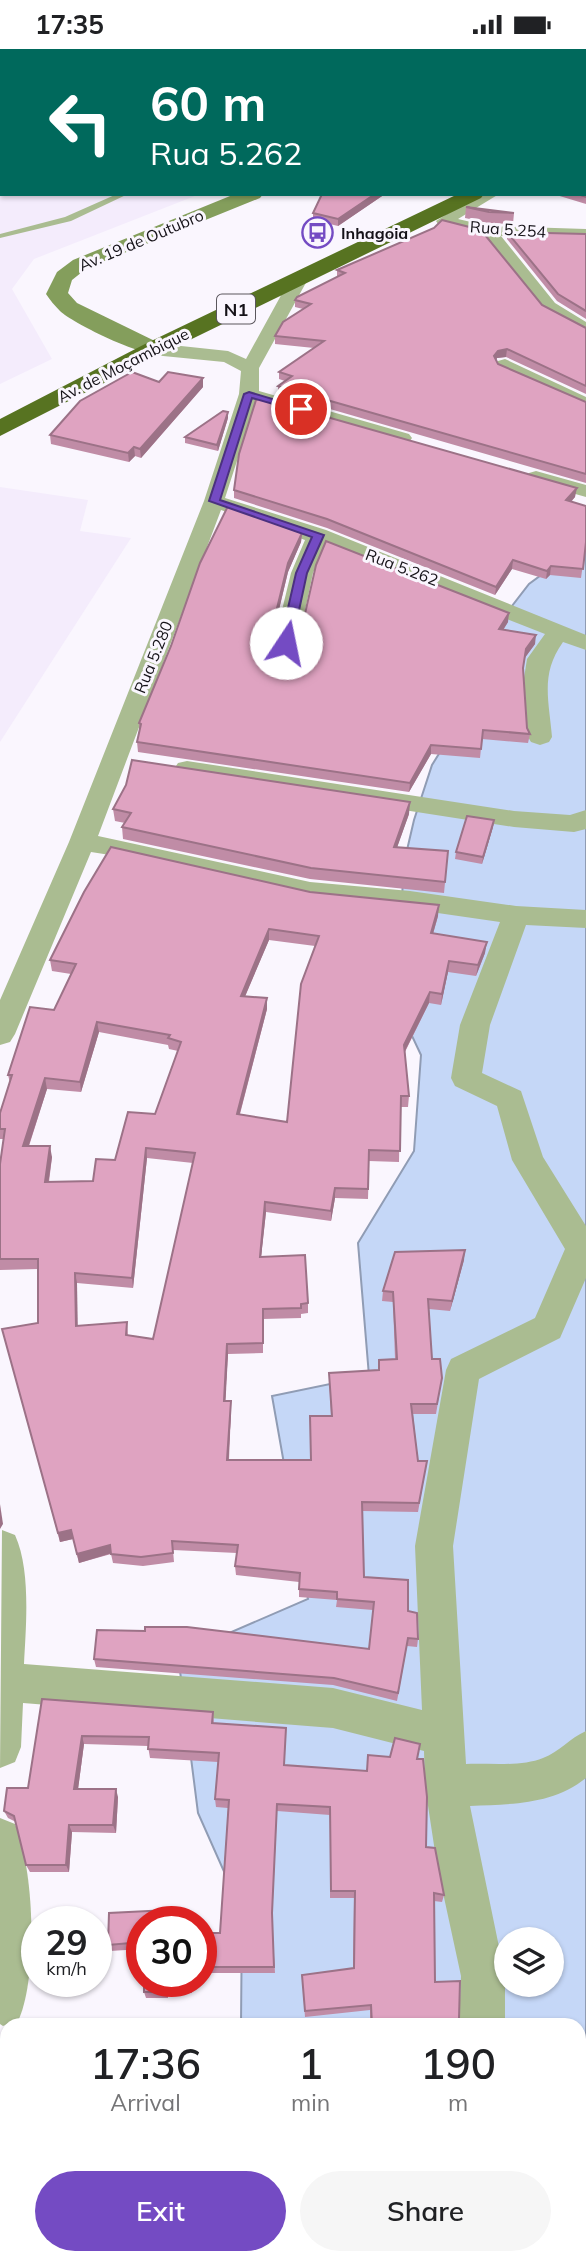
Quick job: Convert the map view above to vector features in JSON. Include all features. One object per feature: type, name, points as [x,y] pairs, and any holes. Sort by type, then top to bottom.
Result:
[{"type":"highway","name":"Av. de Moçambique","points":[[0,416],[148,345],[436,196]]},
{"type":"highway","name":"Av. de Moçambique","points":[[0,429],[148,345],[299,279],[470,196]]},
{"type":"street","name":"Av. 19 de Outubro","points":[[148,345],[69,308],[57,295],[59,284],[66,272],[79,264],[248,196]]},
{"type":"street","name":"Rua 5.254","points":[[487,196],[444,219],[447,223],[488,231],[586,234]]},
{"type":"street","points":[[488,231],[549,307],[586,330]]},
{"type":"street","name":"Rua 5.280","points":[[0,1034],[82,842],[214,501],[249,394],[250,368],[299,279]]},
{"type":"street","points":[[148,345],[228,357],[250,368]]},
{"type":"street","points":[[505,365],[586,404]]},
{"type":"street","points":[[249,394],[418,443]]},
{"type":"street","points":[[521,473],[586,491]]},
{"type":"street","name":"Rua 5.262","points":[[214,501],[318,535],[453,586],[586,643]]},
{"type":"street","points":[[286,643],[302,573],[318,535]]},
{"type":"street","points":[[540,737],[536,678],[539,659],[558,632]]},
{"type":"street","points":[[113,758],[140,762]]},
{"type":"street","points":[[167,766],[514,819],[574,824],[586,818]]},
{"type":"street","points":[[82,842],[122,848],[310,891],[410,900],[516,915],[586,919]]},
{"type":"street","points":[[482,2018],[483,1976],[459,1865],[446,1786],[434,1546],[463,1370],[548,1328],[582,1248],[528,1160],[510,1099],[466,1078],[475,1025],[516,915]]},
{"type":"street","points":[[0,1747],[7,1616],[2,1548]]},
{"type":"street","points":[[4,1682],[333,1708],[444,1736]]},
{"type":"street","points":[[446,1786],[533,1783],[558,1774],[586,1752]]},
{"type":"street","points":[[0,1839],[5,1873],[9,1953],[1,2009]]},
{"type":"lane","points":[[0,236],[68,219],[120,196]]},
{"type":"shaded area","points":[[0,196],[195,196],[34,259],[12,289],[52,359],[0,384]]},
{"type":"shaded area","points":[[0,487],[88,500],[80,531],[131,538],[0,742]]},
{"type":"water","points":[[586,542],[586,2018],[241,2018],[242,1912],[198,1813],[178,1655],[308,1599],[272,1396],[369,1376],[358,1243],[414,1151],[421,1055],[396,1002],[404,863],[414,820],[432,765],[481,686],[498,624],[529,584]]},
{"type":"building","points":[[321,196],[372,196],[338,219],[313,213]]},
{"type":"building","points":[[466,207],[514,213],[489,212]]},
{"type":"building","points":[[442,220],[481,230],[542,305],[586,328],[586,386],[507,349],[498,351],[494,356],[498,364],[586,402],[586,474],[278,386],[292,376],[279,372],[324,341],[275,336],[283,322],[311,304],[295,300],[297,297],[345,273],[337,270],[434,228]]},
{"type":"building","points":[[507,232],[586,234],[586,311],[558,294]]},
{"type":"building","points":[[132,372],[159,382],[168,372],[203,378],[140,449],[134,447],[128,453],[50,435],[80,401]]},
{"type":"building","points":[[260,398],[577,488],[566,500],[586,506],[583,569],[551,566],[547,571],[513,560],[496,587],[327,519],[234,490],[239,454],[256,400]]},
{"type":"building","points":[[223,411],[228,412],[217,445],[185,437]]},
{"type":"building","points":[[228,506],[302,533],[288,563],[271,633],[278,641],[294,641],[300,636],[316,565],[326,541],[509,613],[499,629],[536,635],[526,649],[523,668],[527,728],[530,734],[483,730],[481,749],[431,745],[410,783],[137,742],[139,723],[171,646],[200,563]]},
{"type":"building","points":[[132,760],[410,802],[394,847],[448,851],[445,882],[311,868],[122,827],[131,813],[113,809],[126,785]]},
{"type":"building","points":[[467,816],[494,820],[483,857],[456,852]]},
{"type":"building","points":[[111,847],[310,892],[439,905],[431,933],[487,942],[478,965],[449,961],[442,994],[430,992],[404,1045],[409,1096],[401,1096],[400,1151],[369,1150],[368,1189],[335,1188],[331,1211],[265,1202],[260,1257],[305,1255],[308,1303],[301,1304],[301,1308],[263,1309],[263,1343],[227,1344],[224,1401],[231,1401],[227,1460],[311,1460],[310,1416],[332,1416],[329,1373],[379,1370],[379,1360],[397,1359],[393,1292],[383,1291],[395,1252],[465,1250],[452,1301],[428,1299],[432,1359],[440,1359],[442,1378],[437,1404],[411,1404],[418,1461],[427,1461],[419,1503],[362,1502],[364,1577],[408,1580],[408,1611],[417,1613],[418,1639],[408,1638],[398,1693],[334,1678],[94,1659],[97,1630],[145,1631],[145,1627],[187,1627],[369,1649],[374,1602],[337,1599],[337,1592],[299,1589],[300,1573],[235,1566],[238,1545],[172,1541],[173,1553],[141,1557],[111,1554],[110,1545],[77,1554],[71,1530],[58,1533],[2,1329],[38,1323],[38,1259],[0,1259],[0,1164],[5,1129],[0,1129],[0,1113],[12,1075],[8,1075],[30,1007],[54,1010],[76,964],[50,960],[84,892]],"holes":[[[269,929],[319,936],[301,984],[287,1122],[237,1114],[267,998],[241,996]],[[97,1022],[170,1035],[168,1038],[181,1042],[155,1114],[128,1112],[115,1160],[96,1159],[93,1181],[45,1182],[50,1146],[23,1146],[45,1078],[80,1082]],[[146,1148],[195,1153],[153,1339],[126,1335],[127,1322],[76,1326],[75,1273],[132,1278]]]},
{"type":"building","points":[[42,1699],[213,1712],[212,1723],[286,1728],[284,1765],[367,1771],[368,1755],[390,1757],[395,1738],[420,1744],[417,1759],[423,1759],[427,1797],[426,1847],[435,1848],[444,1895],[434,1893],[435,1982],[460,1981],[459,2018],[372,2018],[371,2005],[305,2011],[302,1975],[354,1968],[355,1891],[331,1891],[330,1807],[277,1804],[272,1913],[274,1967],[217,1967],[217,1933],[220,1933],[229,1800],[215,1799],[219,1753],[148,1749],[149,1737],[82,1736],[74,1789],[116,1789],[113,1825],[69,1825],[66,1865],[26,1865],[14,1816],[4,1811],[7,1788],[28,1788]]},
{"type":"building","points":[[126,1912],[126,1943],[112,1945],[112,1913]]},
{"type":"place","name":"Inhagoia","points":[[318,233]]},
{"type":"route","points":[[286,643],[302,573],[318,535],[214,501],[249,394],[301,409]]}]
